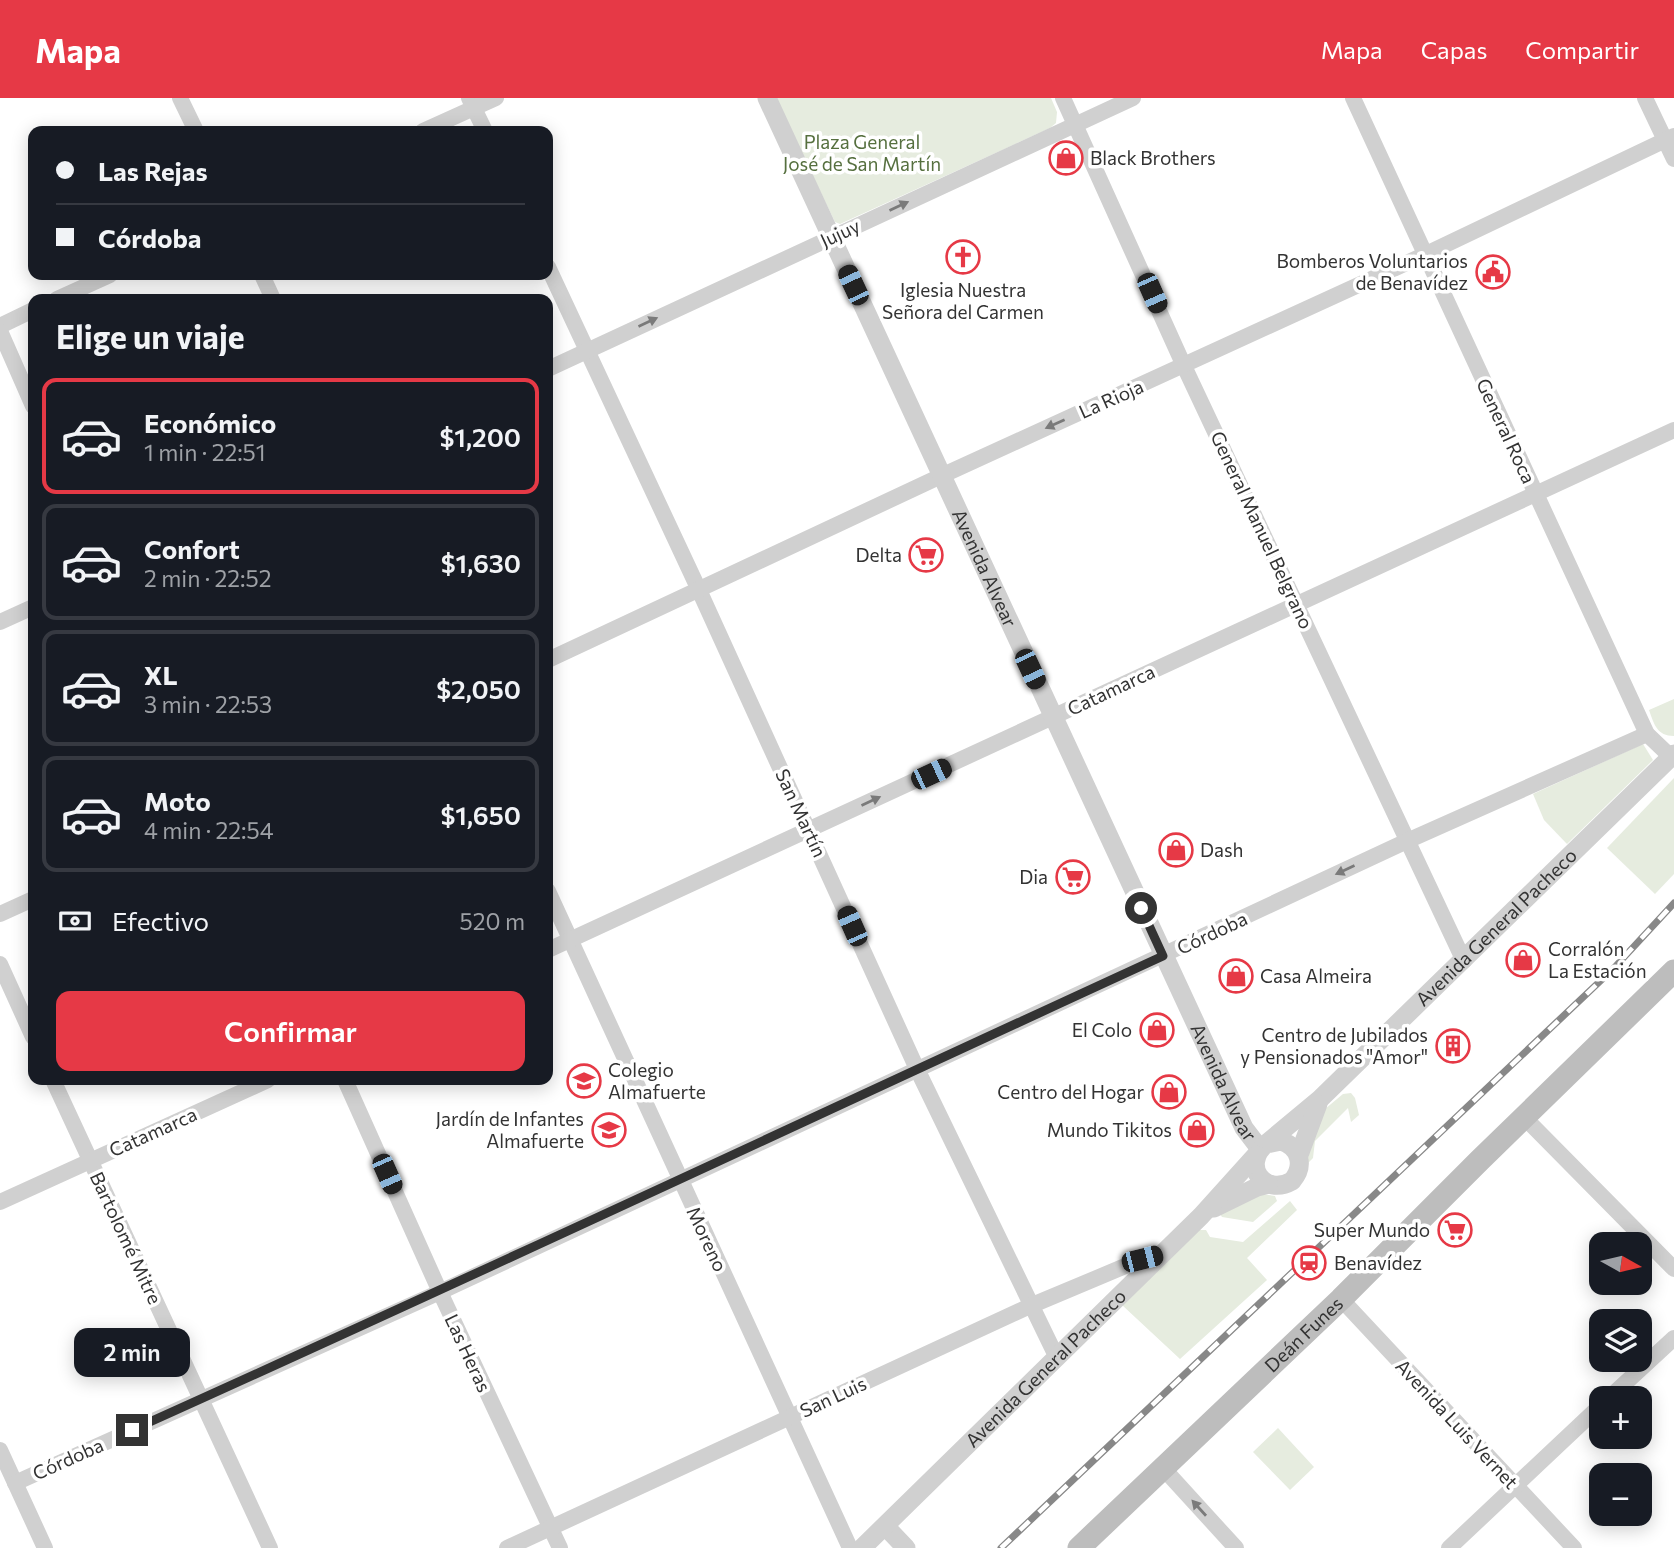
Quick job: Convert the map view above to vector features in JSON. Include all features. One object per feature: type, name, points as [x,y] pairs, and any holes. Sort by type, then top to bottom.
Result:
[{"type":"main road","name":"Deán Funes","points":[[1079,1548],[1341,1299],[1674,971]]},
{"type":"street","points":[[180,98],[194,126]]},
{"type":"street","points":[[432,126],[471,103],[496,98]]},
{"type":"street","name":"Avenida Alvear","points":[[767,98],[1163,956],[1244,1128],[1261,1149]]},
{"type":"street","name":"General Manuel Belgrano","points":[[1063,98],[1185,366],[1464,961]]},
{"type":"street","name":"Jujuy","points":[[553,367],[1133,98]]},
{"type":"street","name":"General Roca","points":[[1353,98],[1647,734],[1672,755]]},
{"type":"street","points":[[1645,98],[1670,138],[1674,159]]},
{"type":"street","points":[[471,103],[482,126]]},
{"type":"street","name":"La Rioja","points":[[553,658],[941,476],[1424,256],[1670,138]]},
{"type":"street","name":"San Martín","points":[[553,278],[810,830],[917,1069],[1056,1358]]},
{"type":"street","points":[[68,294],[99,280]]},
{"type":"street","points":[[0,326],[28,312]]},
{"type":"street","points":[[0,331],[28,395]]},
{"type":"street","name":"Catamarca","points":[[553,948],[1674,430]]},
{"type":"street","points":[[0,622],[28,609]]},
{"type":"street","name":"Córdoba","points":[[15,1483],[440,1292],[1407,841],[1647,734]]},
{"type":"street","name":"Avenida General Pacheco","points":[[862,1548],[1200,1216],[1261,1149],[1320,1100],[1672,755]]},
{"type":"street","points":[[0,914],[28,900]]},
{"type":"street","name":"Moreno","points":[[553,902],[678,1179],[850,1548]]},
{"type":"street","points":[[0,964],[28,1026]]},
{"type":"street","name":"Bartolomé Mitre","points":[[55,1085],[271,1548]]},
{"type":"street","name":"Catamarca","points":[[0,1202],[257,1085]]},
{"type":"street","name":"Las Heras","points":[[347,1085],[440,1292],[560,1548]]},
{"type":"street","name":"Avenida General Pacheco","points":[[1299,1155],[1320,1100]]},
{"type":"street","points":[[1524,1117],[1674,1269]]},
{"type":"street","points":[[1273,1141],[1289,1143],[1299,1155],[1299,1170],[1292,1181],[1280,1186],[1263,1181],[1255,1169],[1261,1149],[1273,1141]]},
{"type":"street","points":[[1200,1216],[1233,1198],[1269,1184]]},
{"type":"street","name":"San Luis","points":[[507,1548],[1030,1306],[1142,1259],[1162,1254]]},
{"type":"street","name":"Avenida Luis Vernet","points":[[1341,1299],[1574,1548]]},
{"type":"street","points":[[1622,1386],[1674,1338]]},
{"type":"street","points":[[1449,1548],[1589,1416]]},
{"type":"street","points":[[0,1450],[44,1548]]},
{"type":"street","points":[[1163,1468],[1236,1548]]},
{"type":"street","points":[[886,1527],[906,1548]]},
{"type":"green space","name":"Plaza General José de San Martín","points":[[775,98],[1051,98],[1057,112],[1056,123],[1050,128],[840,224],[835,222]]},
{"type":"green space","points":[[1674,699],[1674,736],[1660,731],[1649,710]]},
{"type":"green space","points":[[1643,744],[1653,760],[1567,844],[1544,820],[1533,794]]},
{"type":"green space","points":[[1674,778],[1674,874],[1655,894],[1607,848]]},
{"type":"green space","points":[[1351,1093],[1359,1115],[1351,1122],[1348,1108],[1315,1141],[1313,1158],[1306,1165],[1319,1114],[1343,1094]]},
{"type":"green space","points":[[1256,1193],[1275,1196],[1277,1201],[1253,1222],[1222,1217],[1219,1213]]},
{"type":"green space","points":[[1290,1201],[1297,1210],[1247,1258],[1267,1280],[1180,1359],[1122,1305],[1199,1230],[1206,1230],[1210,1237],[1243,1242]]},
{"type":"green space","points":[[1278,1428],[1314,1467],[1290,1490],[1253,1452]]},
{"type":"railway","points":[[1001,1548],[1614,968],[1674,903]]},
{"type":"place","name":"Black Brothers","points":[[1066,158]]},
{"type":"place","name":"Iglesia Nuestra Señora del Carmen","points":[[963,257]]},
{"type":"place","name":"Bomberos Voluntarios de Benavídez","points":[[1493,272]]},
{"type":"place","name":"Delta","points":[[926,555]]},
{"type":"place","name":"Dash","points":[[1176,850]]},
{"type":"place","name":"Dia","points":[[1073,877]]},
{"type":"place","name":"Corralón La Estación","points":[[1523,960]]},
{"type":"place","name":"Casa Almeira","points":[[1236,976]]},
{"type":"place","name":"El Colo","points":[[1157,1030]]},
{"type":"place","name":"Centro de Jubilados y Pensionados \"Amor\"","points":[[1453,1046]]},
{"type":"place","name":"Colegio Almafuerte","points":[[584,1081]]},
{"type":"place","name":"Centro del Hogar","points":[[1169,1092]]},
{"type":"place","name":"Jardín de Infantes Almafuerte","points":[[609,1130]]},
{"type":"place","name":"Mundo Tikitos","points":[[1197,1130]]},
{"type":"place","name":"Super Mundo","points":[[1455,1230]]},
{"type":"place","name":"Benavídez","points":[[1309,1263]]},
{"type":"route","points":[[132,1430],[440,1292],[678,1179],[1163,956],[1141,908]]}]
